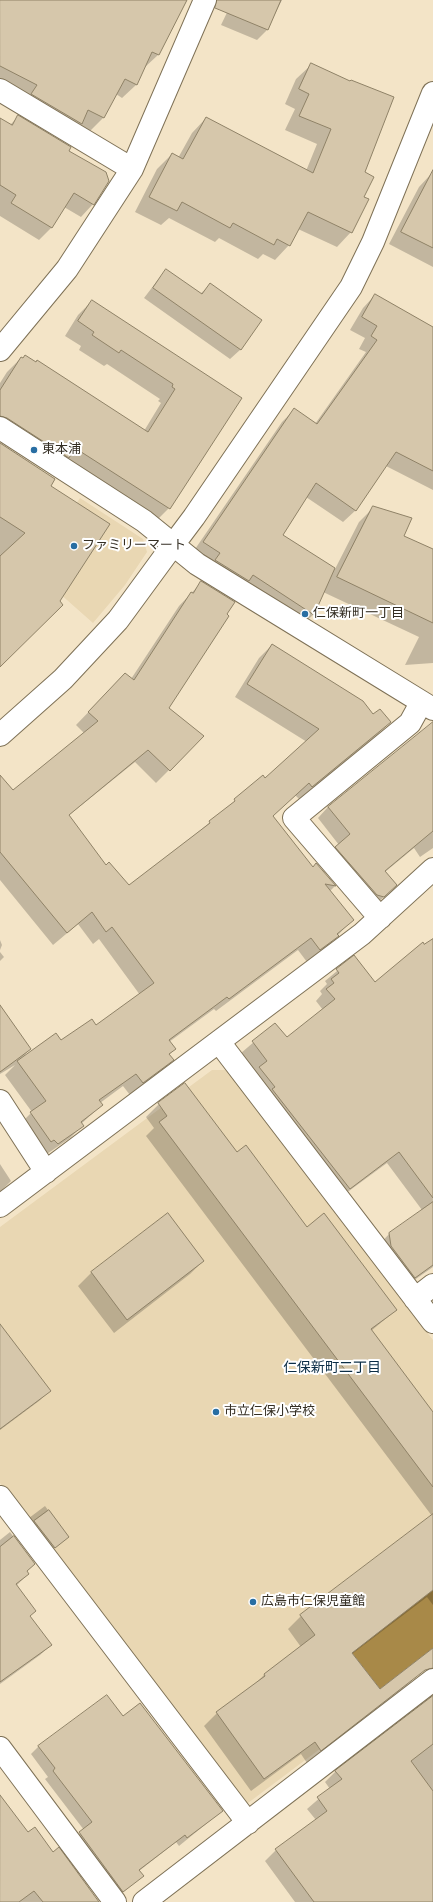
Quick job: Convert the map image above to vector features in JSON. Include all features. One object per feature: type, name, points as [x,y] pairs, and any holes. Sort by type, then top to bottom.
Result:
[{"type":"street","points":[[0,350],[67,269],[132,169],[205,0]]},
{"type":"street","points":[[0,90],[132,169]]},
{"type":"street","points":[[0,734],[63,679],[113,625],[194,517],[351,287],[373,242],[433,93]]},
{"type":"street","points":[[0,428],[144,521],[197,564],[427,706],[410,723],[294,818],[380,918]]},
{"type":"street","points":[[0,1206],[362,934],[433,869]]},
{"type":"street","points":[[219,1042],[433,1322]]},
{"type":"street","points":[[0,1102],[46,1172]]},
{"type":"street","points":[[415,1298],[433,1285]]},
{"type":"street","points":[[0,1497],[248,1822]]},
{"type":"street","points":[[144,1902],[433,1680]]},
{"type":"street","points":[[0,1748],[115,1902]]},
{"type":"shaded area","points":[[80,498],[143,539],[147,552],[125,585],[93,623],[33,570]]},
{"type":"shaded area","name":"市立仁保小学校","points":[[212,1070],[227,1070],[433,1340],[433,1664],[244,1806],[0,1483],[0,1227]]},
{"type":"shaded area","points":[[433,1590],[433,1648],[380,1689],[335,1631],[381,1630]]},
{"type":"building","points":[[0,0],[187,0],[159,55],[152,52],[137,85],[125,79],[104,118],[88,110],[82,124],[31,94],[37,85],[0,66]]},
{"type":"building","points":[[217,0],[281,0],[268,30],[215,8]]},
{"type":"building","points":[[311,63],[350,81],[351,80],[394,97],[365,172],[374,177],[364,197],[369,199],[352,233],[308,212],[290,246],[277,239],[274,245],[233,223],[230,228],[182,202],[177,211],[149,197],[172,153],[183,159],[206,117],[313,173],[331,129],[299,116],[309,94],[299,89]]},
{"type":"building","points":[[18,115],[71,147],[69,151],[106,172],[109,181],[94,205],[74,193],[52,228],[11,203],[16,195],[0,185],[0,118],[12,125]]},
{"type":"building","points":[[433,170],[433,248],[401,232]]},
{"type":"building","points":[[166,269],[202,294],[210,283],[262,320],[241,350],[153,288]]},
{"type":"building","points":[[375,294],[433,327],[433,471],[396,452],[356,511],[316,483],[283,535],[335,568],[314,615],[253,575],[249,581],[215,560],[220,553],[203,542],[294,408],[317,424],[377,340],[371,336],[377,326],[362,317]]},
{"type":"building","points":[[92,300],[242,398],[170,509],[75,448],[69,458],[7,418],[0,416],[0,390],[21,357],[23,358],[25,355],[36,362],[37,360],[148,432],[175,389],[172,387],[173,384],[121,350],[119,353],[92,335],[94,332],[78,321]]},
{"type":"building","points":[[0,443],[55,479],[51,486],[110,524],[60,601],[63,605],[0,667],[0,556],[25,533],[0,517]]},
{"type":"building","points":[[373,506],[412,518],[404,536],[433,549],[433,623],[337,577]]},
{"type":"building","points":[[201,581],[235,602],[227,614],[229,616],[169,708],[204,736],[170,771],[148,750],[69,815],[106,865],[109,862],[129,885],[210,823],[209,821],[235,801],[234,799],[263,775],[265,778],[319,729],[247,684],[272,644],[363,701],[373,714],[380,709],[391,722],[312,787],[309,783],[273,816],[313,867],[316,863],[336,886],[325,884],[354,920],[337,934],[339,936],[320,950],[311,938],[229,999],[227,997],[169,1040],[176,1049],[169,1054],[174,1060],[143,1083],[136,1074],[99,1100],[103,1105],[81,1122],[84,1126],[58,1144],[54,1140],[51,1142],[30,1112],[46,1101],[17,1061],[56,1033],[61,1040],[92,1019],[96,1025],[154,983],[112,927],[106,932],[92,912],[67,933],[0,852],[0,775],[13,790],[98,721],[88,712],[125,673],[134,680],[191,592],[193,593]]},
{"type":"building","points":[[433,722],[433,831],[385,871],[397,885],[384,897],[377,895],[335,847],[350,834],[328,807]]},
{"type":"building","points":[[433,939],[433,1198],[399,1152],[350,1189],[272,1089],[275,1087],[259,1067],[267,1061],[252,1041],[275,1023],[287,1037],[335,999],[326,989],[334,983],[331,979],[339,973],[336,969],[354,955],[375,982],[423,942],[424,944]]},
{"type":"building","points":[[0,1005],[31,1049],[0,1072]]},
{"type":"building","points":[[185,1083],[237,1152],[246,1145],[307,1227],[324,1213],[397,1310],[371,1329],[433,1412],[433,1487],[159,1122],[167,1116],[158,1103]]},
{"type":"building","points":[[433,1202],[433,1265],[415,1278],[391,1246],[389,1233]]},
{"type":"building","points":[[168,1213],[204,1261],[127,1320],[91,1272]]},
{"type":"building","points":[[0,1324],[51,1391],[0,1429]]},
{"type":"building","points":[[49,1510],[69,1537],[55,1548],[34,1521]]},
{"type":"building","points":[[433,1514],[433,1590],[352,1653],[380,1689],[433,1648],[433,1668],[425,1670],[321,1751],[315,1742],[264,1779],[216,1712],[265,1676],[264,1674],[315,1635],[300,1615]]},
{"type":"building","points":[[14,1536],[35,1564],[27,1571],[29,1574],[16,1584],[36,1611],[30,1616],[52,1645],[0,1682],[0,1547]]},
{"type":"building","points":[[107,1695],[123,1716],[140,1703],[223,1811],[187,1838],[185,1835],[139,1870],[144,1876],[123,1892],[79,1832],[92,1822],[53,1771],[55,1768],[38,1746]]},
{"type":"building","points":[[433,1696],[433,1744],[411,1761],[433,1791],[433,1902],[314,1902],[275,1849],[327,1811],[317,1797],[342,1779],[335,1771]]},
{"type":"building","points":[[0,1795],[28,1832],[35,1827],[53,1852],[59,1847],[99,1902],[43,1902],[34,1891],[19,1902],[0,1902]]},
{"type":"place","name":"東本浦","points":[[34,450]]},
{"type":"place","name":"ファミリーマート","points":[[74,546]]},
{"type":"place","name":"仁保新町一丁目","points":[[305,614]]},
{"type":"place","name":"市立仁保小学校","points":[[216,1412]]},
{"type":"place","name":"広島市仁保児童館","points":[[253,1602]]},
{"type":"district","name":"仁保新町二丁目","points":[[332,1368]]}]
